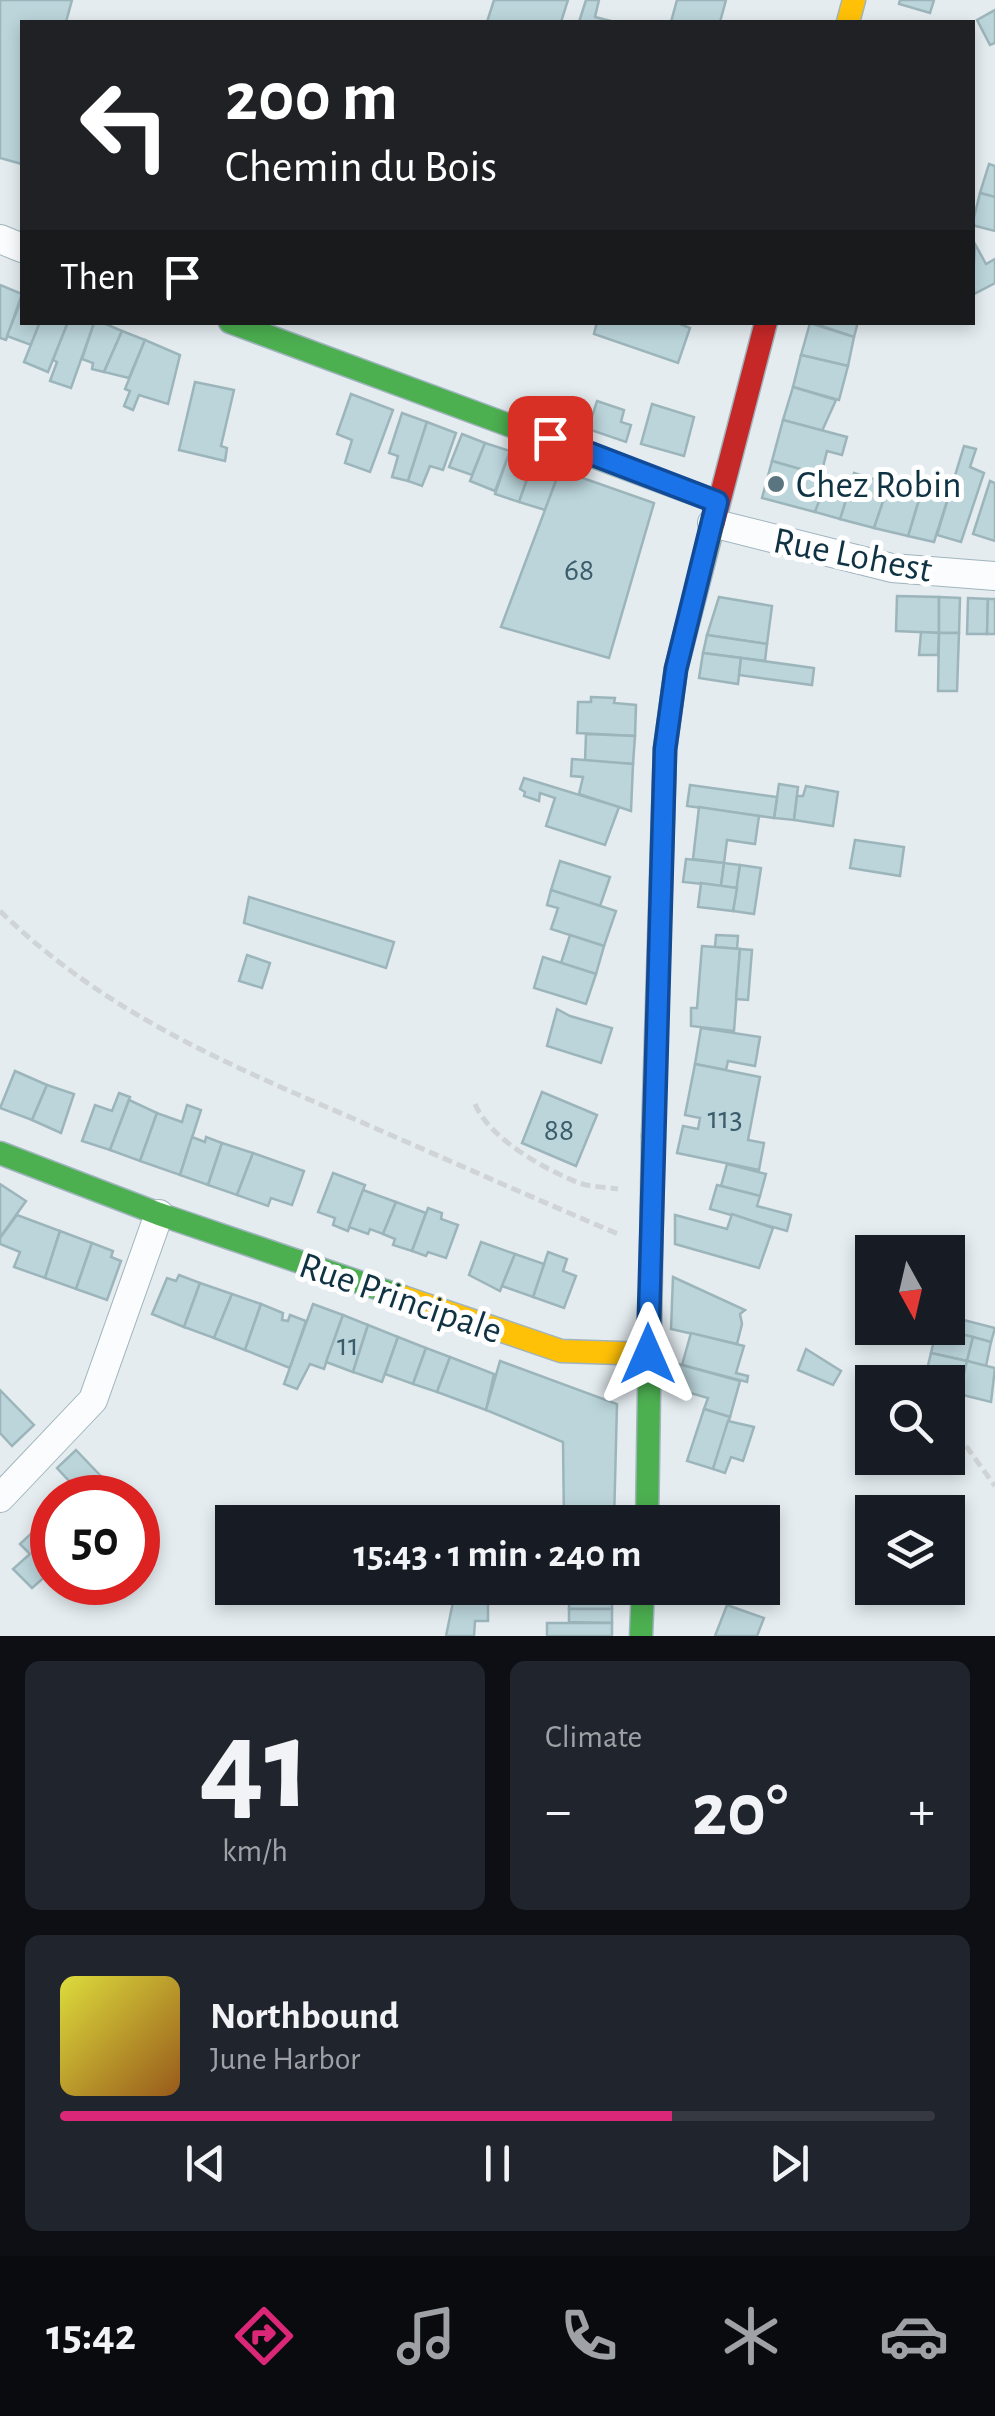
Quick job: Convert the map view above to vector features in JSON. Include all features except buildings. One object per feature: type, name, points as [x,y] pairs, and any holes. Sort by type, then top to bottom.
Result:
[{"type":"main road","points":[[238,325],[550,438],[715,513]]},
{"type":"main road","points":[[646,1505],[649,1248],[665,749],[676,669],[765,325]]},
{"type":"main road","name":"Rue Principale","points":[[0,1153],[160,1214],[561,1351],[648,1354]]},
{"type":"main road","points":[[640,1636],[642,1605]]},
{"type":"street","name":"Rue Lohest","points":[[715,513],[892,568],[995,576]]},
{"type":"street","points":[[0,1498],[93,1400],[160,1214]]},
{"type":"path","points":[[0,911],[42,952],[157,1029],[649,1248]]},
{"type":"path","points":[[475,1104],[482,1121],[514,1147],[582,1184],[651,1194]]},
{"type":"path","points":[[966,1446],[995,1486]]},
{"type":"traffic: fast","points":[[238,325],[717,502]]},
{"type":"traffic: fast","points":[[647,1505],[653,1136]]},
{"type":"traffic: fast","points":[[0,1153],[159,1214],[403,1297]]},
{"type":"traffic: fast","points":[[641,1636],[642,1605]]},
{"type":"traffic: slow","points":[[849,20],[854,0]]},
{"type":"traffic: slow","points":[[653,1136],[665,749],[676,669],[714,522]]},
{"type":"traffic: slow","points":[[403,1297],[561,1351],[648,1354]]},
{"type":"traffic: jam","points":[[714,522],[765,325]]},
{"type":"place","name":"Chez Robin","points":[[776,484]]},
{"type":"route","points":[[550,438],[717,502],[676,669],[665,749],[648,1354]]}]
